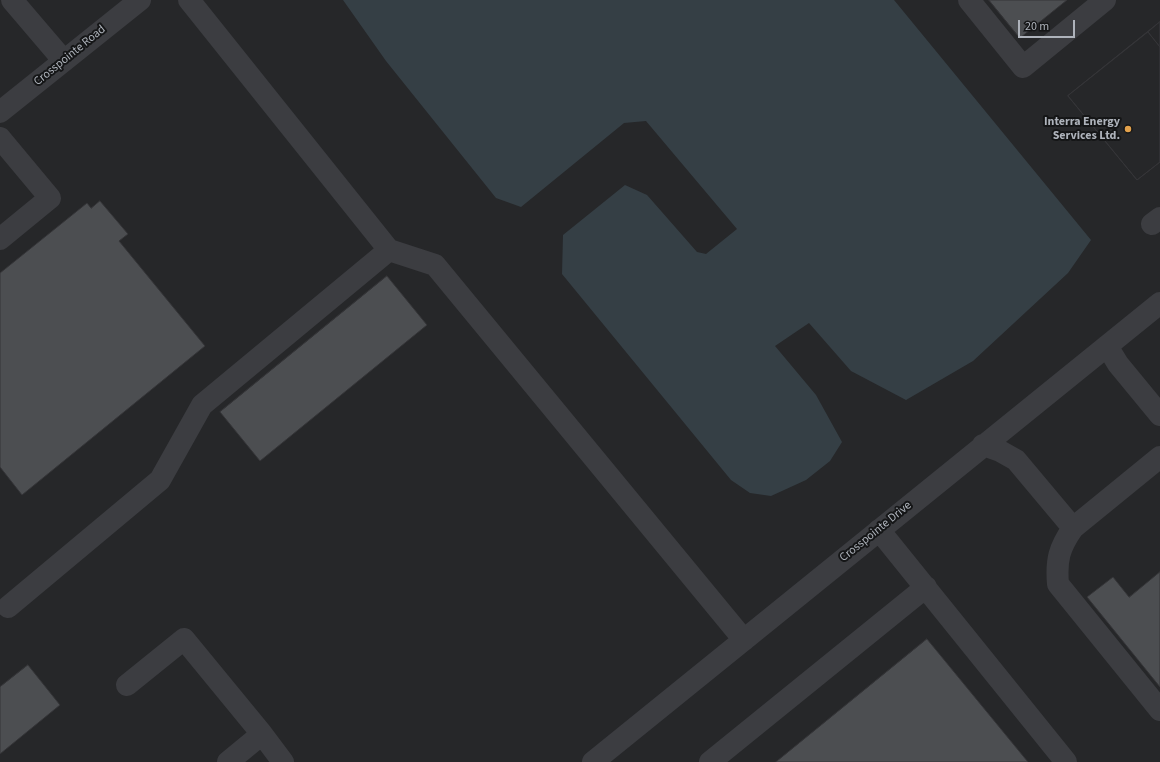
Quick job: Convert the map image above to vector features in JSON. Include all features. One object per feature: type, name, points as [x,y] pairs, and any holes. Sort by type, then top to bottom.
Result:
[{"type":"street","points":[[12,0],[64,61]]},
{"type":"street","name":"Crosspointe Road","points":[[0,112],[140,0]]},
{"type":"street","points":[[189,0],[389,250],[435,265],[744,640]]},
{"type":"street","points":[[969,0],[1023,66],[1105,0]]},
{"type":"street","points":[[0,138],[50,198],[0,239]]},
{"type":"street","points":[[3,606],[160,480],[202,405],[389,250]]},
{"type":"street","name":"Crosspointe Drive","points":[[593,762],[1160,303]]},
{"type":"street","points":[[1107,346],[1118,364],[1160,415]]},
{"type":"street","points":[[983,445],[1000,451],[1016,460],[1073,528]]},
{"type":"street","points":[[1160,457],[1073,528],[1065,539],[1057,564],[1058,584],[1160,710]]},
{"type":"street","points":[[879,530],[1066,762]]},
{"type":"street","points":[[710,762],[926,587]]},
{"type":"street","points":[[127,685],[184,639],[283,762]]},
{"type":"street","points":[[228,762],[262,734]]},
{"type":"shaded area","points":[[0,0],[1160,0],[1160,762],[0,762]]},
{"type":"shaded area","points":[[343,0],[894,0],[1091,240],[1068,273],[973,361],[906,400],[851,371],[809,323],[775,346],[816,395],[842,442],[830,461],[806,480],[771,496],[750,493],[731,480],[562,274],[563,235],[625,185],[647,195],[697,252],[706,254],[737,229],[646,121],[624,123],[521,207],[496,198],[386,61]]},
{"type":"building","points":[[989,0],[1067,0],[1020,38]]},
{"type":"building","name":"Interra Energy Services Ltd.","points":[[1160,22],[1160,162],[1137,180],[1068,96]]},
{"type":"building","points":[[1160,22],[1160,47],[1148,32]]},
{"type":"building","name":"Interra Energy Services Ltd.","points":[[1148,32],[1160,47],[1160,162],[1137,180],[1068,96]]},
{"type":"building","points":[[100,201],[128,234],[119,241],[205,346],[22,495],[0,467],[0,273],[87,203],[91,208]]},
{"type":"building","points":[[387,276],[427,325],[260,461],[220,412]]},
{"type":"building","points":[[1160,572],[1160,687],[1087,597],[1113,577],[1129,597]]},
{"type":"building","points":[[927,639],[1028,762],[776,762]]},
{"type":"building","points":[[28,665],[60,705],[0,754],[0,687]]},
{"type":"place","name":"Interra Energy Services Ltd.","points":[[1128,129]]}]
